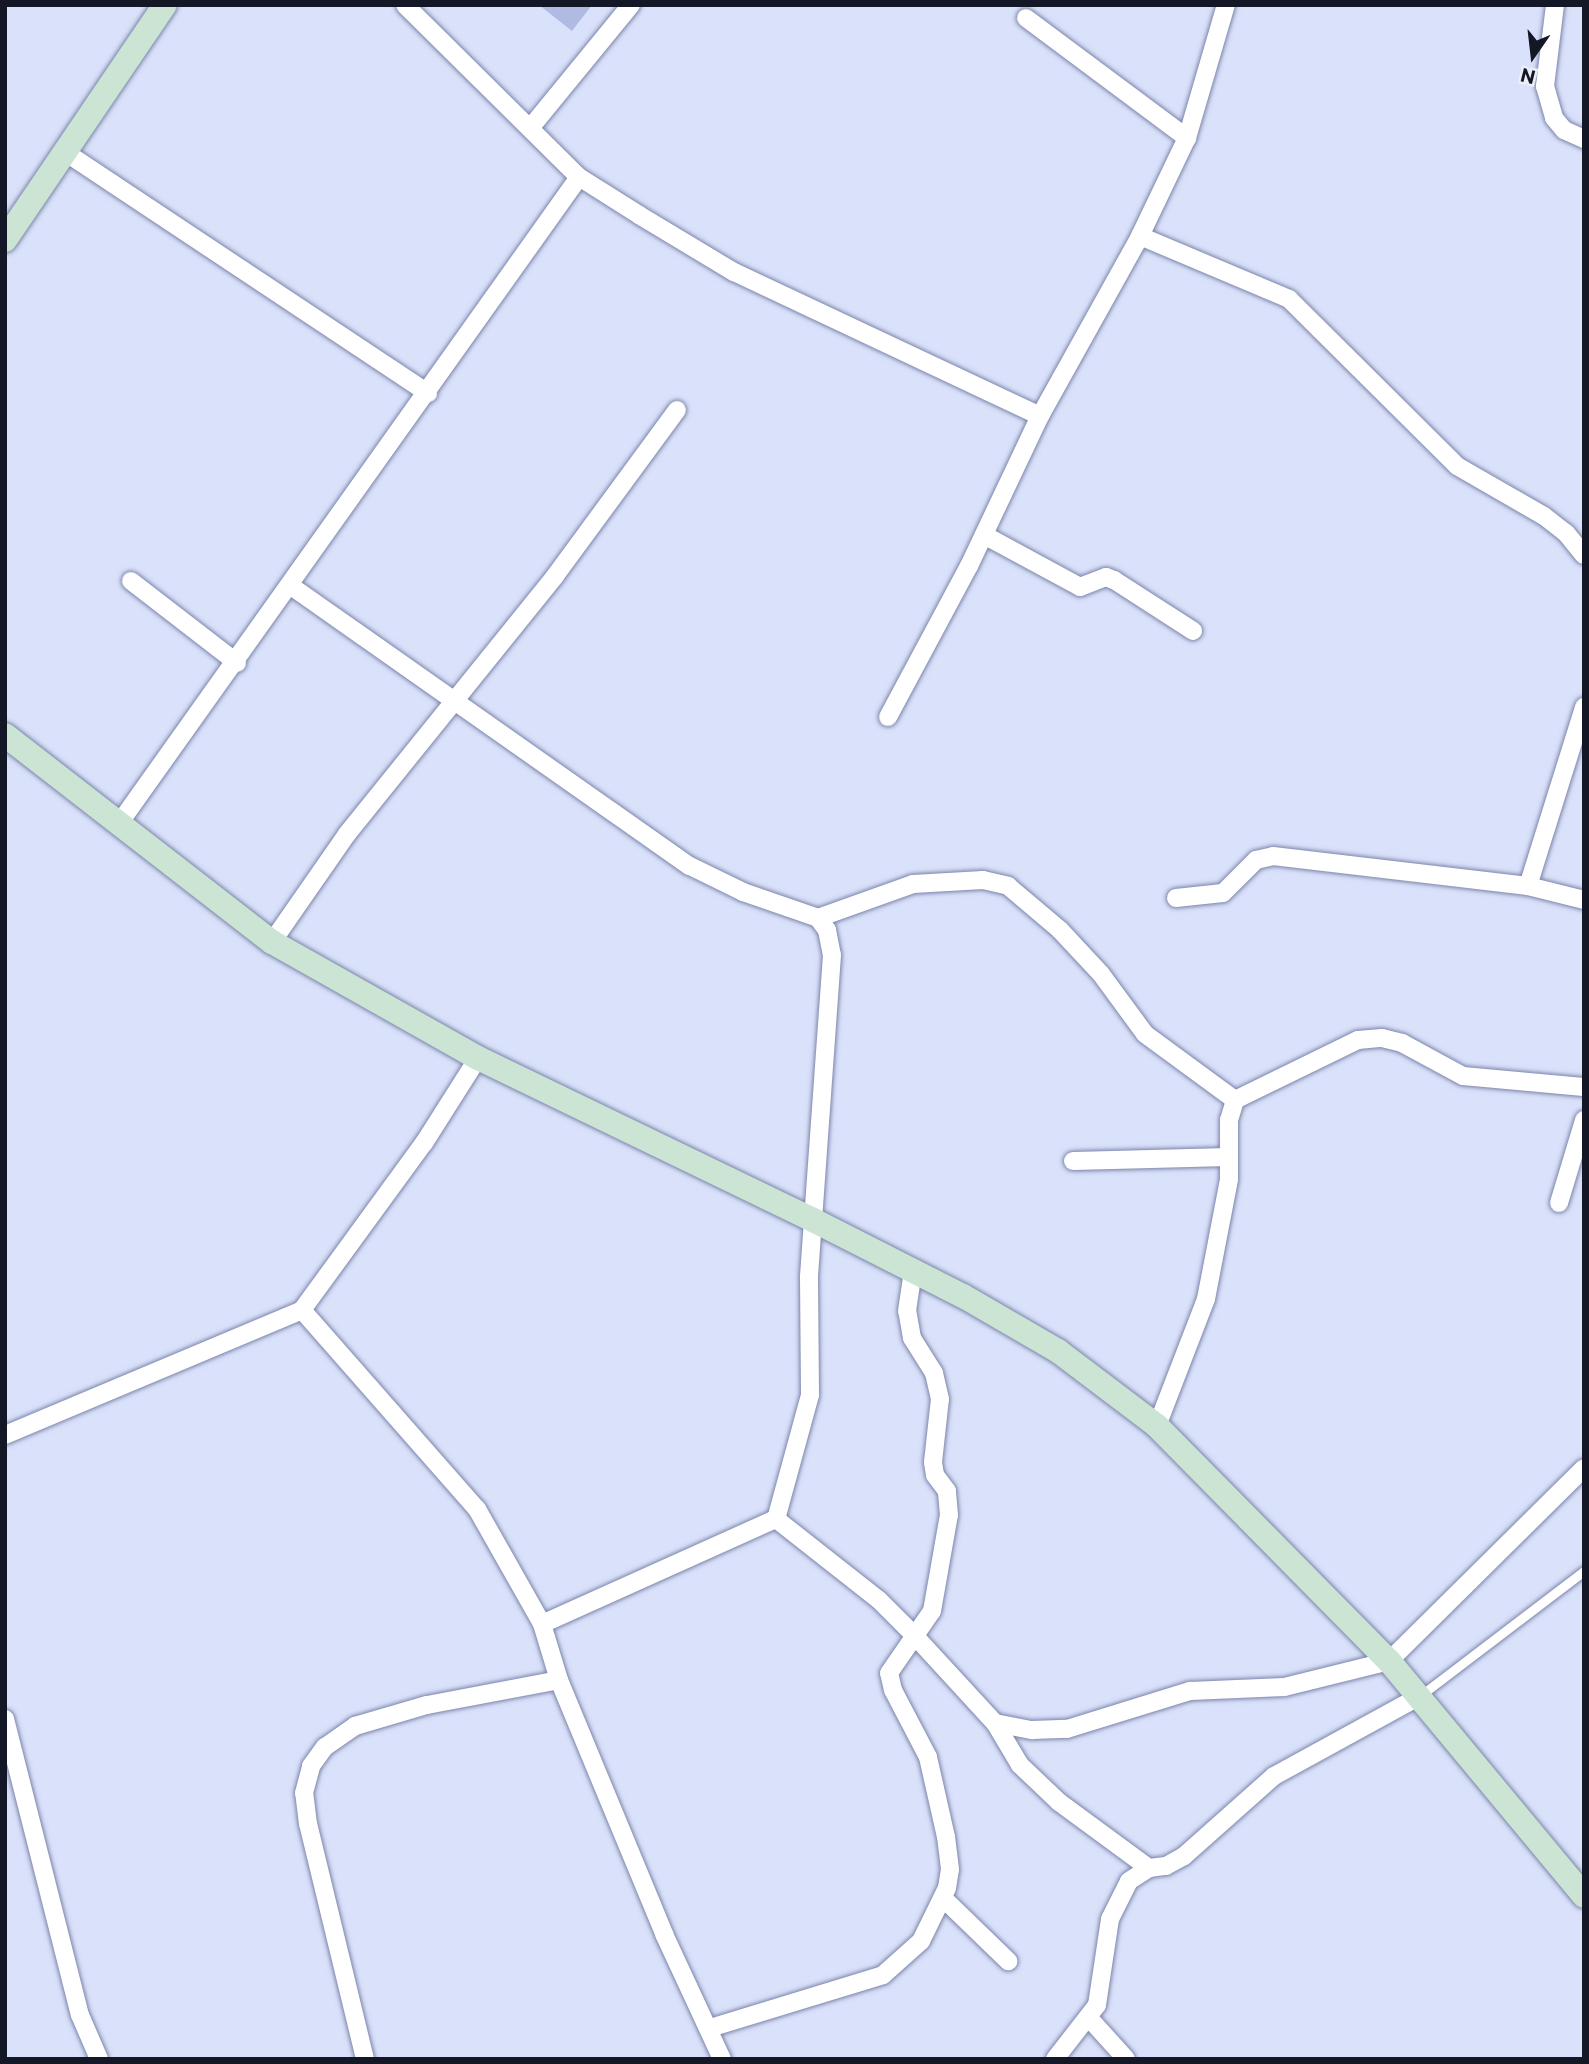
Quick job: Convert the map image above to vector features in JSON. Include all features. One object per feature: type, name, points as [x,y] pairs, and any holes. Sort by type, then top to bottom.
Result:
[{"type":"street","points":[[8,231],[165,5]]},
{"type":"street","points":[[405,5],[579,177],[734,272],[1040,416]]},
{"type":"street","points":[[531,127],[631,5]]},
{"type":"street","points":[[888,717],[984,535],[1040,416],[1140,236],[1187,138],[1226,5]]},
{"type":"street","points":[[1555,5],[1545,86],[1554,118],[1564,130],[1584,139]]},
{"type":"street","points":[[1026,18],[1187,138]]},
{"type":"street","points":[[65,152],[428,393]]},
{"type":"street","points":[[118,825],[237,663],[579,177]]},
{"type":"street","points":[[1140,236],[1289,299],[1457,466],[1544,516],[1566,533],[1584,555]]},
{"type":"street","points":[[272,942],[347,834],[457,700],[677,410]]},
{"type":"street","points":[[984,535],[1080,587],[1106,578],[1114,580],[1194,631]]},
{"type":"street","points":[[131,581],[237,663]]},
{"type":"street","points":[[291,586],[457,700],[629,826],[690,866],[743,892],[818,918],[827,930],[832,955],[813,1220],[810,1395],[776,1519]]},
{"type":"street","points":[[1528,886],[1584,707]]},
{"type":"street","points":[[5,735],[272,942],[478,1058],[913,1270],[1058,1351],[1157,1426],[1390,1661],[1584,1896]]},
{"type":"street","points":[[1176,898],[1223,893],[1256,860],[1273,856],[1528,886],[1584,900]]},
{"type":"street","points":[[818,918],[913,884],[984,880],[1008,887],[1068,939],[1145,1034],[1235,1100]]},
{"type":"street","points":[[1157,1426],[1206,1299],[1229,1157],[1229,1120],[1235,1100],[1357,1040],[1382,1038],[1402,1043],[1463,1076],[1584,1087]]},
{"type":"street","points":[[5,1434],[302,1310],[424,1143],[478,1058]]},
{"type":"street","points":[[1559,1203],[1584,1120]]},
{"type":"street","points":[[1073,1161],[1229,1157]]},
{"type":"street","points":[[710,2028],[883,1975],[922,1941],[943,1898],[950,1868],[928,1757],[893,1690],[890,1673],[932,1611],[949,1515],[947,1491],[935,1475],[933,1462],[940,1399],[934,1373],[912,1338],[907,1311],[913,1270]]},
{"type":"street","points":[[302,1310],[477,1508],[542,1623],[559,1680],[664,1934],[710,2028],[722,2059]]},
{"type":"street","points":[[995,1723],[1032,1730],[1067,1729],[1190,1691],[1284,1687],[1390,1661],[1584,1468]]},
{"type":"street","points":[[542,1623],[776,1519]]},
{"type":"street","points":[[776,1519],[879,1600],[995,1723],[1020,1765],[1059,1802],[1149,1868]]},
{"type":"street","points":[[365,2059],[308,1824],[304,1793],[311,1766],[325,1746],[355,1726],[427,1705],[559,1680]]},
{"type":"street","points":[[1055,2059],[1089,2018],[1100,1992],[1110,1919],[1129,1881],[1149,1868],[1166,1866],[1184,1856],[1274,1776],[1419,1698]]},
{"type":"street","points":[[5,1719],[77,2002],[99,2059]]},
{"type":"street","points":[[943,1898],[1008,1961]]},
{"type":"street","points":[[1089,2018],[1126,2059]]},
{"type":"lane","points":[[1419,1698],[1584,1571]]},
{"type":"building","points":[[539,5],[592,5],[572,31]]}]
